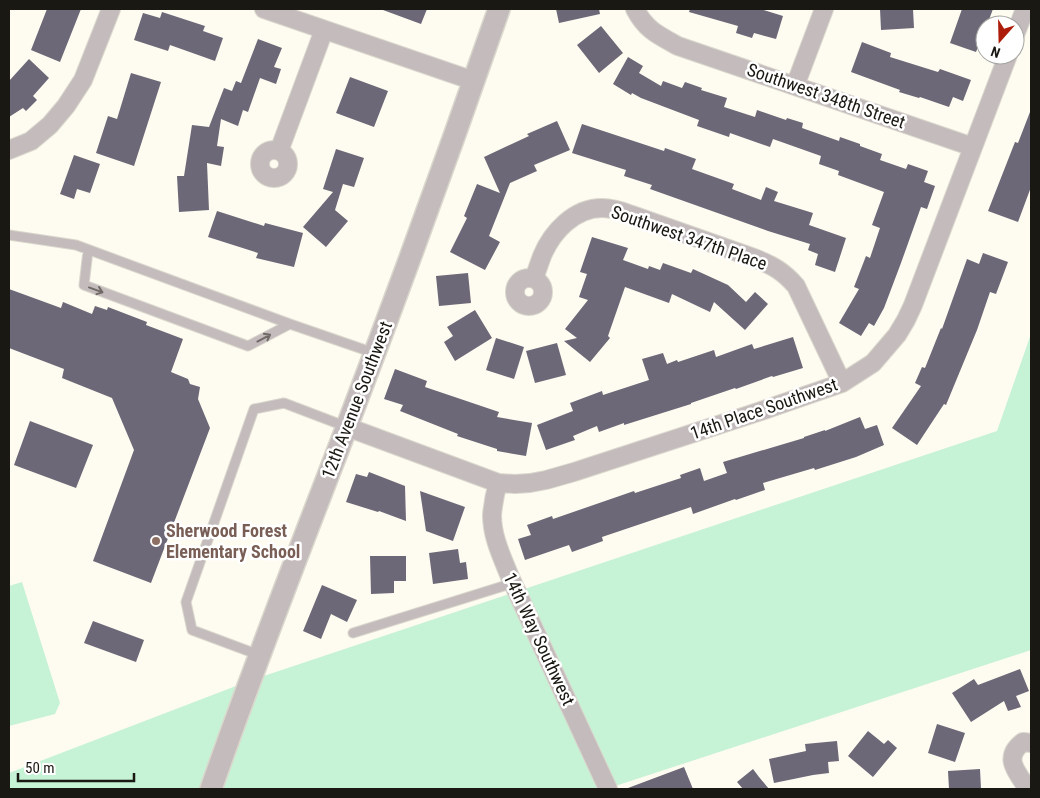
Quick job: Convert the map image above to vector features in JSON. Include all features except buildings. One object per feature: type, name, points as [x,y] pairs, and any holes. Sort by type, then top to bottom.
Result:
[{"type":"street","points":[[9,150],[31,141],[50,125],[66,106],[83,80],[111,9]]},
{"type":"street","points":[[264,9],[474,81]]},
{"type":"street","name":"12th Avenue Southwest","points":[[211,789],[259,655],[347,427],[499,9]]},
{"type":"street","name":"Southwest 348th Street","points":[[635,9],[652,31],[678,46],[973,148]]},
{"type":"street","points":[[795,86],[824,9]]},
{"type":"street","points":[[279,151],[324,30]]},
{"type":"street","name":"14th Place Southwest","points":[[347,427],[498,483],[530,483],[574,472],[842,383],[873,363],[897,335],[906,320],[926,273],[1004,65]]},
{"type":"street","name":"Southwest 347th Place","points":[[534,278],[542,255],[558,230],[567,221],[583,212],[600,208],[627,213],[754,258],[772,265],[787,275],[796,286],[842,383]]},
{"type":"street","name":"14th Way Southwest","points":[[498,483],[493,505],[493,528],[500,552],[608,789]]},
{"type":"street","points":[[1028,789],[1012,765],[1016,747],[1023,742],[1031,743]]},
{"type":"lane","points":[[9,236],[76,245],[88,251],[374,353]]},
{"type":"lane","points":[[88,251],[84,285],[248,346],[290,324]]},
{"type":"lane","points":[[259,655],[192,630],[186,602],[254,410],[284,403],[347,427]]},
{"type":"lane","points":[[353,633],[513,582]]},
{"type":"green space","points":[[1031,334],[1031,650],[606,789],[9,789],[9,773],[249,681],[997,431]]},
{"type":"green space","points":[[22,582],[60,703],[55,714],[9,726],[9,586]]},
{"type":"place","name":"Sherwood Forest Elementary School","points":[[156,541]]}]
